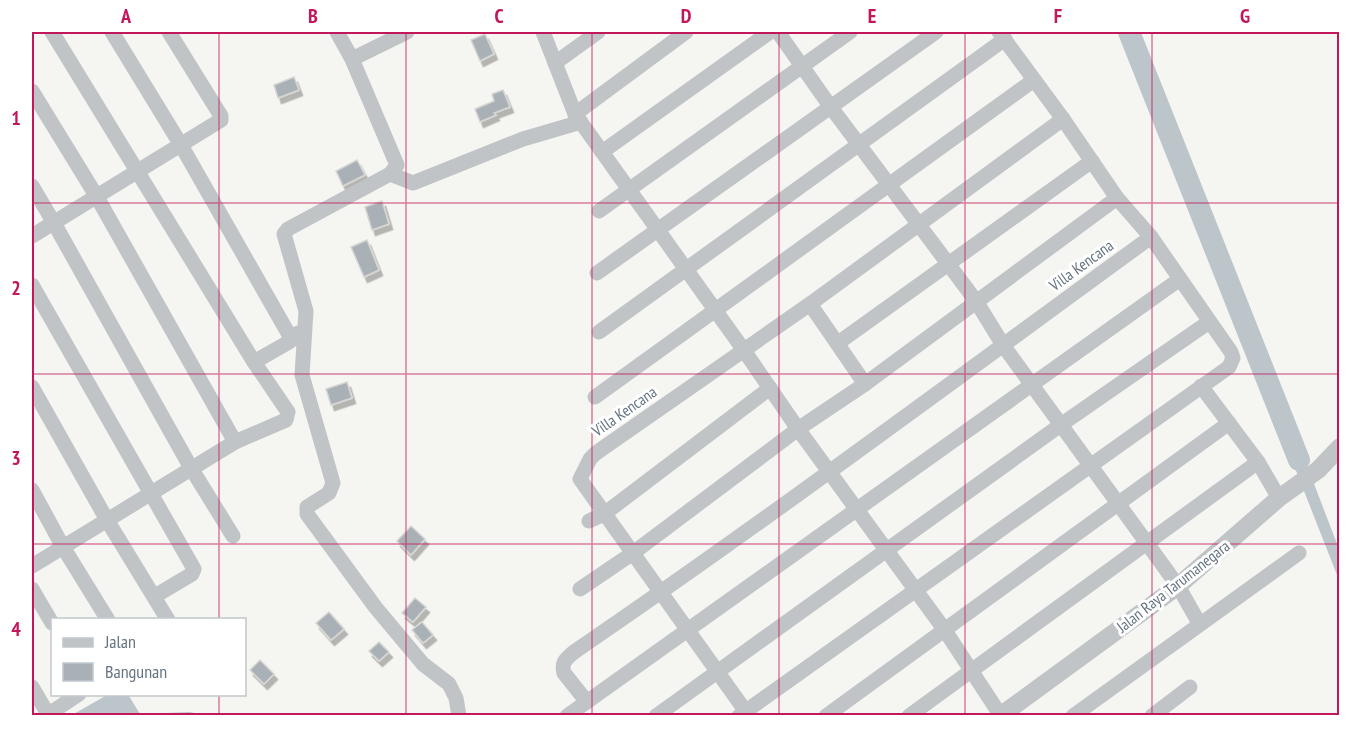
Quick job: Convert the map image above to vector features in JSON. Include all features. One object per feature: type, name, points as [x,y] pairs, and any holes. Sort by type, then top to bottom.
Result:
[{"type":"street","points":[[32,566],[235,442],[286,420],[288,416],[288,412],[254,362],[52,32]]},
{"type":"street","points":[[112,32],[181,145],[292,340]]},
{"type":"street","points":[[32,236],[219,122],[221,116],[169,32]]},
{"type":"street","points":[[337,32],[352,59],[397,165],[390,174],[288,229],[284,234],[306,311],[302,375],[333,483],[329,492],[307,507],[307,514],[376,608],[423,664],[449,684],[456,698],[459,716]]},
{"type":"street","points":[[352,59],[407,32]]},
{"type":"street","points":[[543,32],[578,118],[798,429],[944,629],[1000,715]]},
{"type":"street","points":[[555,63],[598,32]]},
{"type":"street","points":[[390,174],[414,183],[578,118],[686,32]]},
{"type":"street","points":[[602,152],[770,32]]},
{"type":"street","points":[[778,32],[830,106],[976,301],[1003,345],[1179,586],[1199,624]]},
{"type":"street","points":[[599,211],[850,32]]},
{"type":"street","points":[[597,273],[936,32]]},
{"type":"street","points":[[599,332],[859,144],[1002,35]]},
{"type":"street","name":"Villa Kencana","points":[[1002,35],[1063,119],[1117,198],[1151,237],[1233,358],[1229,367],[914,590],[745,714],[580,479],[590,459],[743,349],[810,304],[1063,119]]},
{"type":"street","name":"Villa Kencana","points":[[595,397],[1034,80]]},
{"type":"street","points":[[32,91],[97,196],[235,442]]},
{"type":"street","points":[[838,343],[1092,161]]},
{"type":"street","points":[[32,186],[191,468],[233,536]]},
{"type":"street","name":"Villa Kencana","points":[[580,589],[633,554],[798,429],[865,384],[1117,198]]},
{"type":"street","name":"Villa Kencana","points":[[587,702],[562,668],[565,660],[574,652],[830,471],[1151,237]]},
{"type":"street","points":[[567,716],[1180,279]]},
{"type":"street","points":[[32,285],[194,572],[155,596]]},
{"type":"street","points":[[810,304],[865,384]]},
{"type":"street","points":[[656,716],[1062,424],[1209,322]]},
{"type":"street","points":[[254,362],[292,340],[305,324]]},
{"type":"street","points":[[1201,386],[1258,462],[1280,498]]},
{"type":"street","points":[[32,387],[107,520],[167,618]]},
{"type":"street","points":[[589,522],[604,514],[770,388]]},
{"type":"street","points":[[826,716],[1229,423]]},
{"type":"street","name":"Jalan Raya Tarumanegara","points":[[1000,715],[1179,586],[1280,498],[1338,453]]},
{"type":"street","points":[[909,716],[1258,462]]},
{"type":"street","points":[[32,490],[63,547],[107,618]]},
{"type":"street","points":[[1073,716],[1299,554]]},
{"type":"street","points":[[32,589],[51,621]]},
{"type":"street","points":[[32,687],[47,715],[75,696]]},
{"type":"street","points":[[1152,716],[1190,687]]},
{"type":"shaded area","points":[[1293,429],[1339,549],[1339,580],[1282,435]]},
{"type":"shaded area","points":[[105,696],[129,696],[140,714],[190,712],[203,715],[72,715]]},
{"type":"building","points":[[485,34],[494,54],[480,61],[471,40]]},
{"type":"building","points":[[294,77],[299,90],[278,98],[274,85]]},
{"type":"building","points":[[503,90],[510,107],[480,122],[475,109],[494,101],[492,94]]},
{"type":"building","points":[[357,160],[365,175],[343,186],[336,171]]},
{"type":"building","points":[[382,201],[389,224],[372,230],[365,207]]},
{"type":"building","points":[[367,240],[379,270],[364,277],[351,247]]},
{"type":"building","points":[[347,382],[352,398],[331,405],[326,389]]},
{"type":"building","points":[[411,526],[425,539],[411,555],[397,541]]},
{"type":"building","points":[[415,598],[426,607],[413,622],[402,613]]},
{"type":"building","points":[[329,612],[344,629],[331,640],[316,623]]},
{"type":"building","points":[[422,622],[433,635],[423,643],[412,630]]},
{"type":"building","points":[[379,642],[389,652],[379,661],[369,651]]},
{"type":"building","points":[[260,660],[274,674],[264,684],[250,670]]},
{"type":"waterway","points":[[1129,32],[1299,460]]}]
